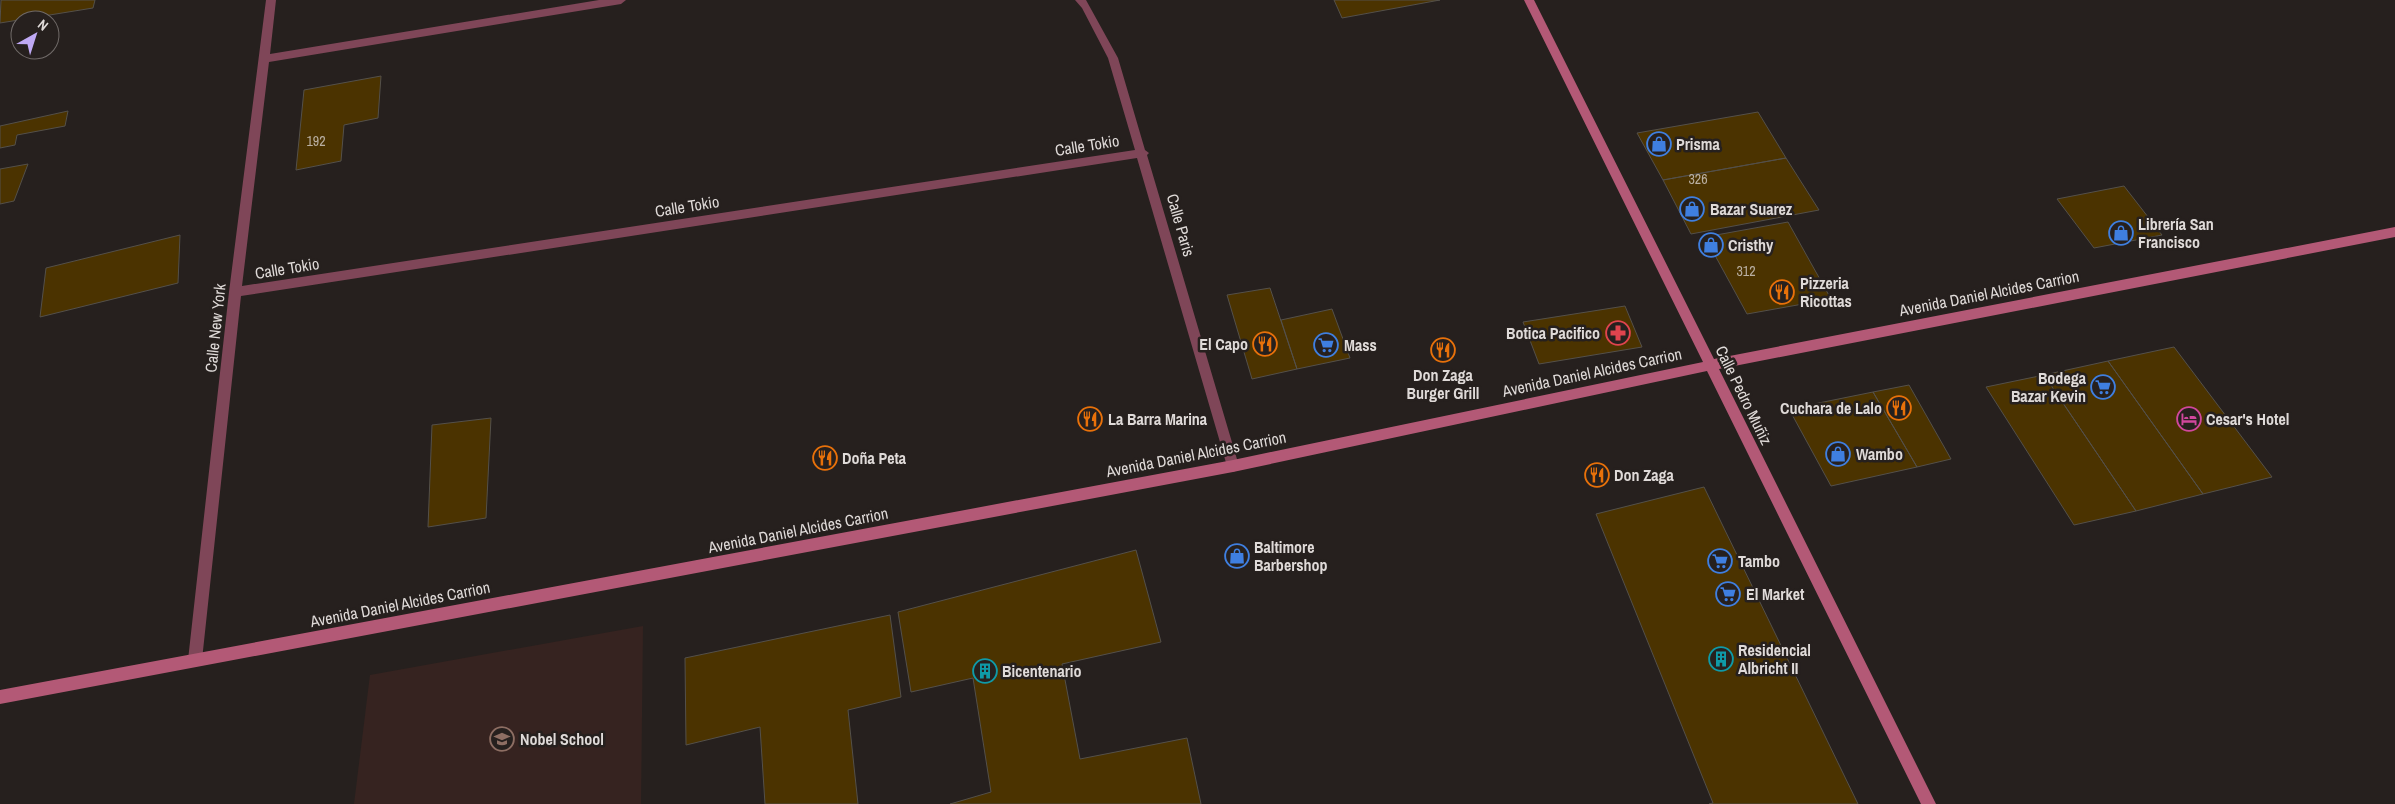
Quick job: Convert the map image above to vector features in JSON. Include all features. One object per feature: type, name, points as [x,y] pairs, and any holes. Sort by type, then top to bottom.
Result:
[{"type":"street","name":"Calle New York","points":[[195,660],[271,0]]},
{"type":"street","points":[[263,60],[590,2],[621,0]]},
{"type":"street","name":"Calle Paris","points":[[1080,0],[1086,6],[1114,58],[1234,466]]},
{"type":"street","name":"Calle Pedro Muñiz","points":[[1529,0],[1929,804]]},
{"type":"street","name":"Calle Tokio","points":[[236,292],[1143,153]]},
{"type":"street","name":"Avenida Daniel Alcides Carrion","points":[[0,697],[1234,466],[1711,365],[2395,232]]},
{"type":"shaded area","name":"Nobel School","points":[[643,626],[641,804],[354,804],[370,675]]},
{"type":"building","points":[[1,0],[95,0],[93,8],[60,13],[60,10],[10,10],[10,21],[0,23]]},
{"type":"building","points":[[1334,0],[1440,0],[1342,18]]},
{"type":"building","points":[[381,76],[378,118],[344,125],[341,161],[296,170],[304,90]]},
{"type":"building","points":[[68,111],[65,126],[17,135],[15,145],[0,148],[0,126]]},
{"type":"building","points":[[1758,112],[1786,158],[1663,180],[1637,133]]},
{"type":"building","points":[[1786,158],[1819,210],[1691,234],[1663,180]]},
{"type":"building","points":[[28,164],[14,201],[0,204],[0,169]]},
{"type":"building","points":[[2124,186],[2162,235],[2094,248],[2057,199]]},
{"type":"building","points":[[1788,222],[1831,299],[1747,314],[1705,237]]},
{"type":"building","points":[[180,235],[178,283],[40,317],[46,268]]},
{"type":"building","name":"El Capo","points":[[1270,288],[1297,369],[1252,379],[1227,295]]},
{"type":"building","points":[[1625,306],[1642,347],[1539,364],[1523,322]]},
{"type":"building","points":[[1332,309],[1350,358],[1297,369],[1281,320]]},
{"type":"building","name":"Cesar's Hotel","points":[[2174,347],[2272,477],[2203,494],[2108,361]]},
{"type":"building","points":[[2108,361],[2203,494],[2136,511],[2044,375]]},
{"type":"building","points":[[2044,375],[2136,511],[2074,525],[1986,387]]},
{"type":"building","points":[[1909,385],[1951,459],[1917,467],[1873,392]]},
{"type":"building","points":[[1873,392],[1917,467],[1831,486],[1789,409]]},
{"type":"building","points":[[491,418],[486,518],[428,527],[432,425]]},
{"type":"building","name":"Residencial Albricht II","points":[[1704,487],[1858,804],[1709,804],[1713,803],[1596,514]]},
{"type":"building","name":"Bicentenario","points":[[1136,550],[1161,642],[1062,664],[1080,759],[1187,738],[1201,804],[950,804],[991,792],[973,678],[911,692],[898,612]]},
{"type":"building","points":[[890,615],[901,697],[848,710],[858,804],[765,804],[760,727],[686,745],[685,658]]},
{"type":"place","name":"Prisma","points":[[1659,144]]},
{"type":"place","name":"Bazar Suarez","points":[[1692,209]]},
{"type":"place","name":"Librería San Francisco","points":[[2121,233]]},
{"type":"place","name":"Cristhy","points":[[1711,245]]},
{"type":"place","name":"Pizzeria Ricottas","points":[[1782,292]]},
{"type":"place","name":"Botica Pacifico","points":[[1618,333]]},
{"type":"place","name":"El Capo","points":[[1265,344]]},
{"type":"place","name":"Mass","points":[[1326,345]]},
{"type":"place","name":"Don Zaga Burger Grill","points":[[1443,350]]},
{"type":"place","name":"Bodega Bazar Kevin","points":[[2103,387]]},
{"type":"place","name":"Cuchara de Lalo","points":[[1899,408]]},
{"type":"place","name":"La Barra Marina","points":[[1090,419]]},
{"type":"place","name":"Cesar's Hotel","points":[[2189,419]]},
{"type":"place","name":"Wambo","points":[[1838,454]]},
{"type":"place","name":"Doña Peta","points":[[825,458]]},
{"type":"place","name":"Don Zaga","points":[[1597,475]]},
{"type":"place","name":"Baltimore Barbershop","points":[[1237,556]]},
{"type":"place","name":"Tambo","points":[[1720,561]]},
{"type":"place","name":"El Market","points":[[1728,594]]},
{"type":"place","name":"Residencial Albricht II","points":[[1721,659]]},
{"type":"place","name":"Bicentenario","points":[[985,671]]},
{"type":"place","name":"Nobel School","points":[[502,739]]}]
